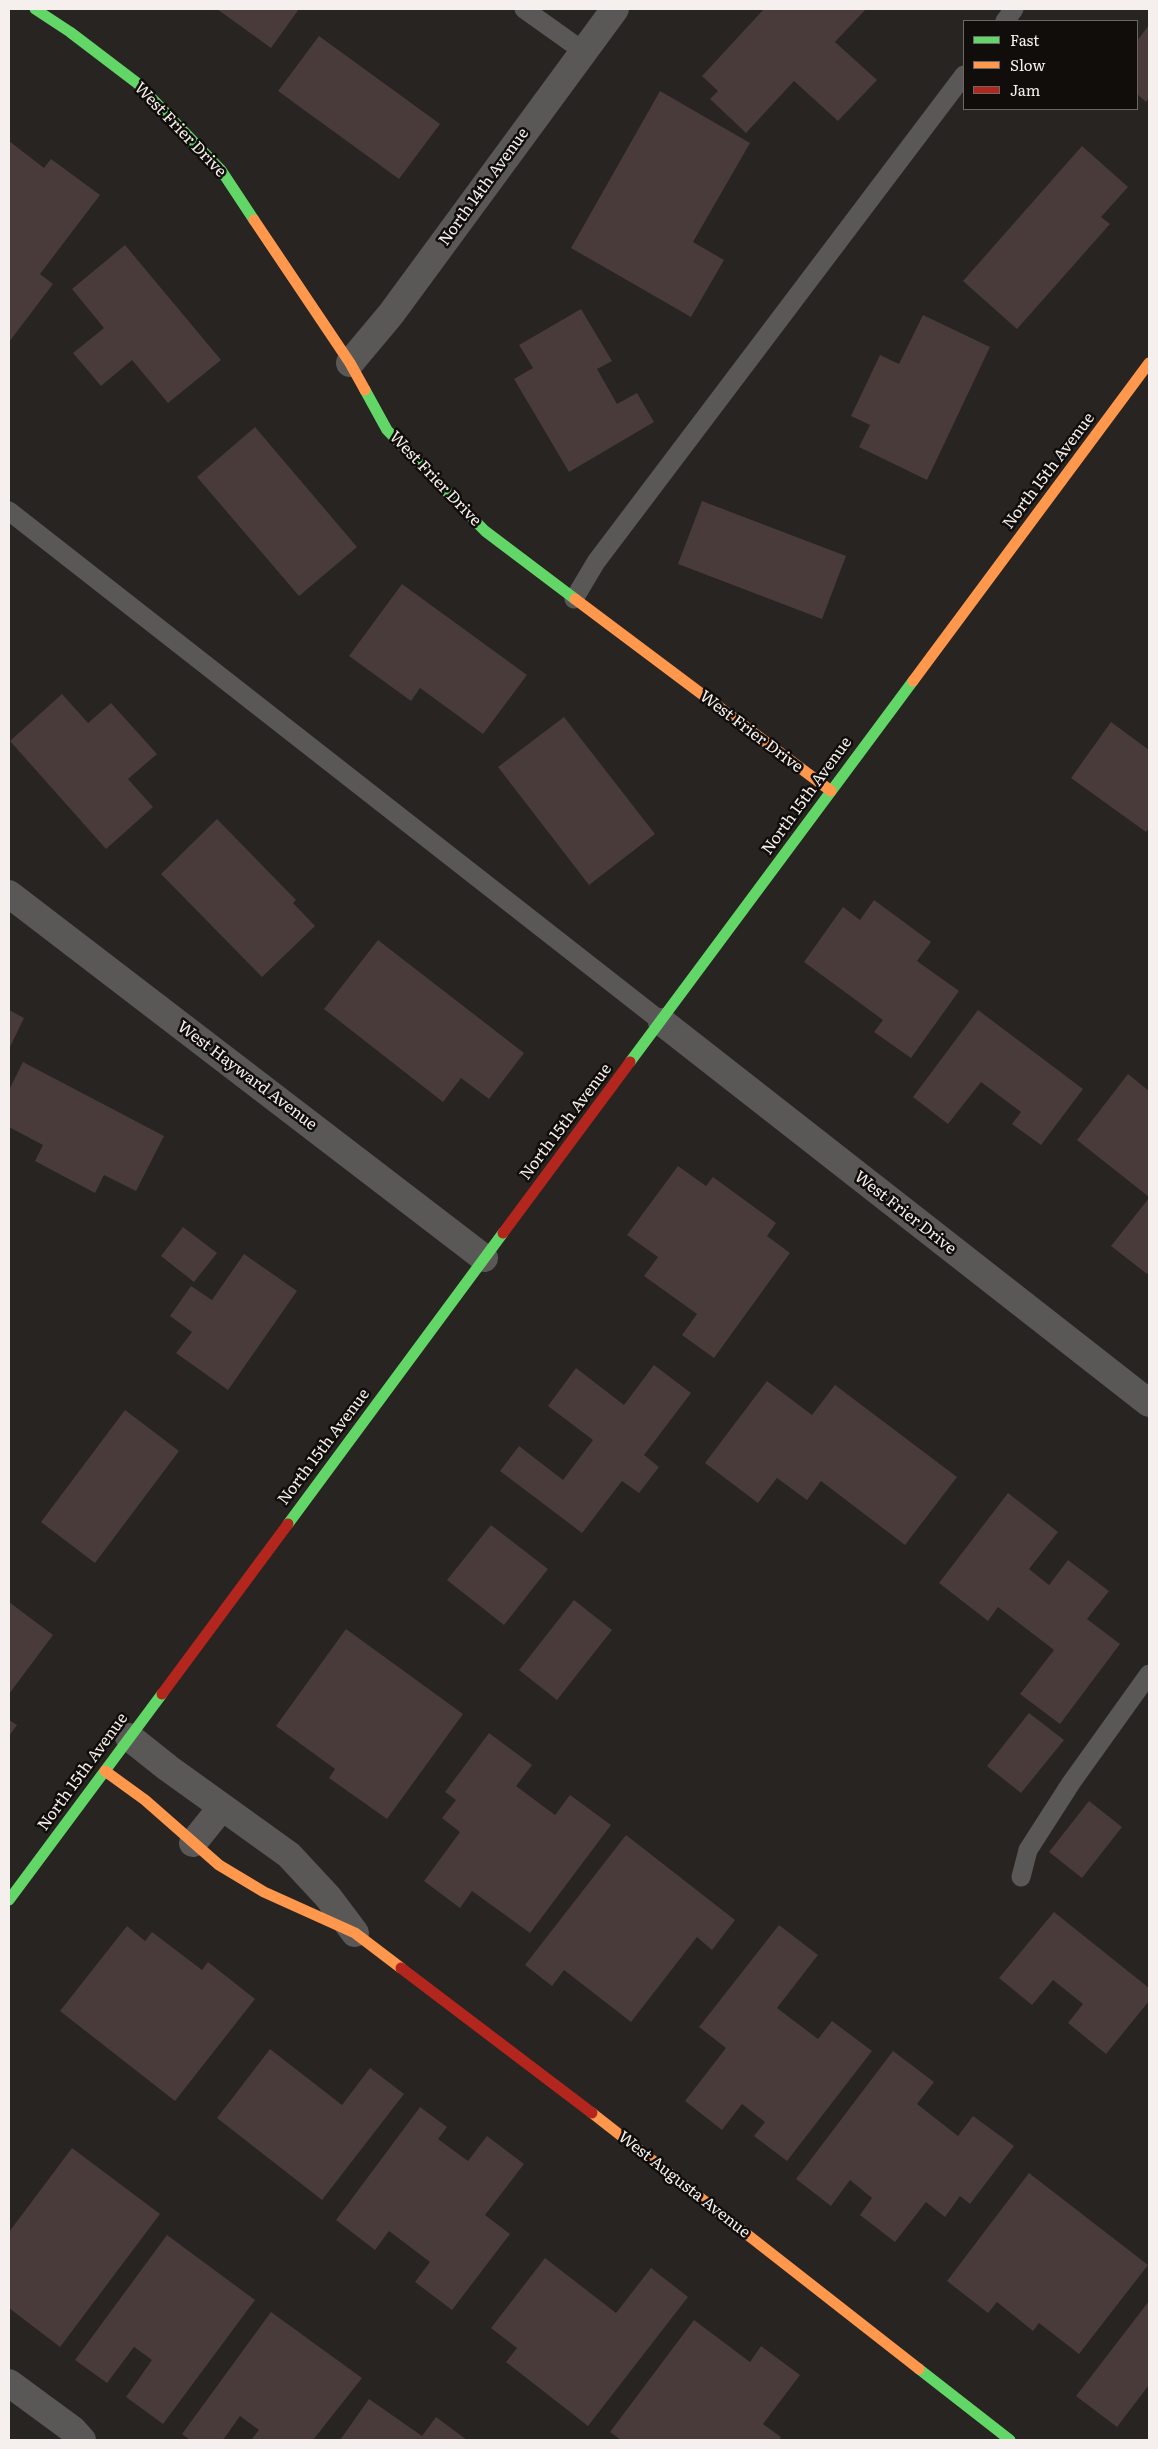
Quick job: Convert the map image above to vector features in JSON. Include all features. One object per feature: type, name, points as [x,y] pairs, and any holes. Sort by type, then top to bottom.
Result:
[{"type":"street","name":"West Frier Drive","points":[[35,9],[70,32],[137,83],[221,170],[350,363],[386,430],[432,478],[486,531],[831,791]]},
{"type":"street","name":"North 14th Avenue","points":[[350,363],[391,314],[615,9]]},
{"type":"street","name":"North 15th Avenue","points":[[9,1900],[1149,363]]},
{"type":"street","name":"West Hayward Avenue","points":[[9,894],[484,1258]]},
{"type":"street","name":"West Frier Drive","points":[[662,1022],[1149,1403]]},
{"type":"street","name":"West Augusta Avenue","points":[[129,1737],[289,1855],[328,1897],[356,1933]]},
{"type":"street","name":"West Augusta Avenue","points":[[105,1771],[144,1800],[219,1864],[264,1892],[356,1933],[612,2128],[1010,2440]]},
{"type":"street","points":[[193,1843],[222,1807]]},
{"type":"street","points":[[9,2382],[73,2430],[82,2440]]},
{"type":"lane","points":[[524,9],[583,51]]},
{"type":"lane","points":[[1006,20],[1014,9]]},
{"type":"lane","points":[[574,599],[596,562],[963,76]]},
{"type":"lane","points":[[9,511],[662,1022]]},
{"type":"lane","points":[[1022,1877],[1028,1850],[1071,1783],[1149,1674]]},
{"type":"building","points":[[217,9],[299,9],[271,48]]},
{"type":"building","points":[[764,9],[866,9],[835,42],[877,80],[838,121],[794,81],[746,133],[710,99],[718,91],[702,76]]},
{"type":"building","points":[[1149,25],[1149,98],[1146,102],[1138,95],[1138,40]]},
{"type":"building","points":[[319,36],[440,124],[399,179],[278,91]]},
{"type":"building","points":[[660,91],[750,143],[693,242],[724,260],[691,317],[571,248]]},
{"type":"building","points":[[9,141],[44,168],[51,159],[100,195],[40,274],[53,284],[9,342]]},
{"type":"building","points":[[1082,146],[1128,187],[1101,217],[1110,224],[1017,329],[963,281]]},
{"type":"building","points":[[125,245],[221,360],[168,403],[132,360],[101,386],[73,353],[104,328],[72,289]]},
{"type":"building","points":[[581,309],[612,361],[597,369],[617,404],[637,393],[654,422],[569,472],[514,379],[533,368],[519,345]]},
{"type":"building","points":[[923,315],[990,347],[927,480],[859,447],[870,425],[851,416],[880,355],[899,364]]},
{"type":"building","points":[[255,427],[357,547],[299,596],[197,477]]},
{"type":"building","points":[[702,501],[846,556],[822,619],[678,564]]},
{"type":"building","points":[[402,584],[527,675],[483,734],[420,688],[411,701],[349,656]]},
{"type":"building","points":[[62,694],[88,723],[111,703],[157,754],[128,779],[153,807],[106,849],[10,741]]},
{"type":"building","points":[[564,717],[655,834],[589,885],[498,767]]},
{"type":"building","points":[[1111,722],[1149,750],[1149,828],[1146,832],[1071,778]]},
{"type":"building","points":[[217,819],[296,900],[293,903],[315,926],[262,977],[161,874]]},
{"type":"building","points":[[874,900],[931,942],[917,961],[959,991],[911,1058],[874,1032],[883,1020],[804,962],[843,907],[860,920]]},
{"type":"building","points":[[378,940],[524,1053],[489,1099],[461,1078],[443,1102],[324,1009]]},
{"type":"building","points":[[9,1010],[24,1018],[9,1049]]},
{"type":"building","points":[[978,1010],[1083,1089],[1041,1145],[1012,1124],[1021,1112],[981,1082],[948,1124],[913,1097]]},
{"type":"building","points":[[23,1062],[164,1136],[136,1191],[104,1175],[95,1193],[35,1161],[43,1145],[9,1127],[9,1090]]},
{"type":"building","points":[[1128,1074],[1149,1091],[1149,1197],[1077,1140]]},
{"type":"building","points":[[678,1166],[706,1186],[713,1177],[776,1223],[767,1236],[790,1253],[714,1358],[682,1335],[697,1314],[644,1276],[658,1257],[627,1235]]},
{"type":"building","points":[[1149,1198],[1149,1271],[1147,1274],[1111,1246]]},
{"type":"building","points":[[183,1227],[217,1253],[194,1282],[161,1256]]},
{"type":"building","points":[[244,1254],[297,1291],[228,1390],[176,1353],[192,1332],[170,1316],[191,1286],[212,1300]]},
{"type":"building","points":[[654,1365],[691,1393],[644,1455],[659,1467],[639,1493],[622,1481],[582,1533],[500,1471],[519,1446],[563,1480],[593,1440],[548,1406],[576,1368],[624,1405]]},
{"type":"building","points":[[767,1381],[812,1415],[835,1385],[957,1477],[905,1545],[821,1481],[807,1500],[777,1478],[758,1503],[705,1463]]},
{"type":"building","points":[[125,1410],[179,1451],[95,1563],[41,1522]]},
{"type":"building","points":[[1008,1493],[1058,1532],[1029,1569],[1049,1585],[1068,1560],[1109,1591],[1087,1619],[1120,1644],[1060,1724],[1020,1694],[1054,1650],[998,1607],[988,1621],[939,1583]]},
{"type":"building","points":[[491,1525],[548,1569],[504,1625],[447,1580]]},
{"type":"building","points":[[574,1600],[612,1630],[557,1700],[519,1670]]},
{"type":"building","points":[[9,1602],[53,1635],[9,1694]]},
{"type":"building","points":[[346,1629],[463,1714],[387,1819],[329,1778],[335,1769],[276,1726]]},
{"type":"building","points":[[1029,1713],[1064,1740],[1021,1793],[987,1766]]},
{"type":"building","points":[[9,1720],[17,1725],[9,1736]]},
{"type":"building","points":[[489,1733],[532,1765],[516,1786],[555,1815],[570,1795],[611,1825],[530,1933],[472,1891],[460,1908],[424,1881],[460,1832],[442,1818],[456,1800],[445,1792]]},
{"type":"building","points":[[1089,1801],[1122,1827],[1082,1878],[1049,1852]]},
{"type":"building","points":[[626,1835],[735,1920],[712,1950],[697,1937],[631,2022],[564,1970],[552,1986],[525,1965]]},
{"type":"building","points":[[1054,1912],[1149,1988],[1149,2001],[1106,2054],[1068,2023],[1083,2004],[1053,1980],[1032,2005],[999,1978]]},
{"type":"building","points":[[779,1925],[818,1955],[777,2008],[818,2039],[832,2021],[872,2051],[787,2161],[754,2136],[765,2122],[742,2104],[722,2130],[685,2101],[726,2048],[699,2027]]},
{"type":"building","points":[[127,1926],[145,1941],[152,1932],[202,1970],[208,1962],[255,1999],[175,2101],[60,2011]]},
{"type":"building","points":[[270,2049],[342,2105],[370,2068],[404,2094],[322,2200],[217,2118]]},
{"type":"building","points":[[893,2051],[934,2082],[917,2104],[958,2136],[973,2116],[1014,2146],[970,2204],[960,2196],[945,2217],[926,2202],[895,2242],[860,2215],[872,2198],[850,2180],[831,2206],[796,2179]]},
{"type":"building","points":[[420,2107],[447,2127],[438,2139],[468,2161],[487,2136],[524,2164],[485,2215],[510,2234],[452,2310],[415,2282],[430,2262],[389,2231],[375,2250],[336,2220]]},
{"type":"building","points":[[72,2148],[160,2214],[60,2347],[9,2308],[9,2232]]},
{"type":"building","points":[[1029,2173],[1148,2265],[1079,2354],[1039,2323],[1033,2331],[997,2302],[988,2313],[947,2281]]},
{"type":"building","points":[[167,2235],[255,2300],[163,2424],[126,2397],[152,2360],[134,2347],[107,2383],[75,2360]]},
{"type":"building","points":[[545,2258],[616,2313],[651,2268],[688,2297],[588,2426],[506,2362],[517,2348],[491,2328]]},
{"type":"building","points":[[1149,2301],[1149,2385],[1117,2427],[1076,2396]]},
{"type":"building","points":[[271,2312],[362,2378],[313,2440],[251,2440],[259,2430],[240,2416],[223,2440],[190,2440],[182,2434]]},
{"type":"building","points":[[694,2320],[750,2362],[761,2346],[800,2375],[763,2424],[781,2437],[779,2440],[621,2440],[610,2432]]},
{"type":"building","points":[[369,2399],[422,2436],[436,2417],[467,2440],[340,2440]]},
{"type":"traffic: fast","points":[[35,9],[70,32],[137,83],[221,170],[254,220]]},
{"type":"traffic: fast","points":[[365,390],[387,430],[485,531],[575,599]]},
{"type":"traffic: fast","points":[[630,1062],[913,681]]},
{"type":"traffic: fast","points":[[288,1524],[503,1233]]},
{"type":"traffic: fast","points":[[9,1900],[162,1694]]},
{"type":"traffic: fast","points":[[919,2369],[1010,2440]]},
{"type":"traffic: slow","points":[[254,220],[350,363],[365,390]]},
{"type":"traffic: slow","points":[[913,681],[1149,363]]},
{"type":"traffic: slow","points":[[575,599],[831,791]]},
{"type":"traffic: slow","points":[[105,1771],[145,1800],[219,1865],[264,1892],[355,1933],[401,1968]]},
{"type":"traffic: slow","points":[[592,2113],[919,2369]]},
{"type":"traffic: jam","points":[[503,1233],[630,1062]]},
{"type":"traffic: jam","points":[[162,1694],[288,1524]]},
{"type":"traffic: jam","points":[[401,1968],[592,2113]]}]
